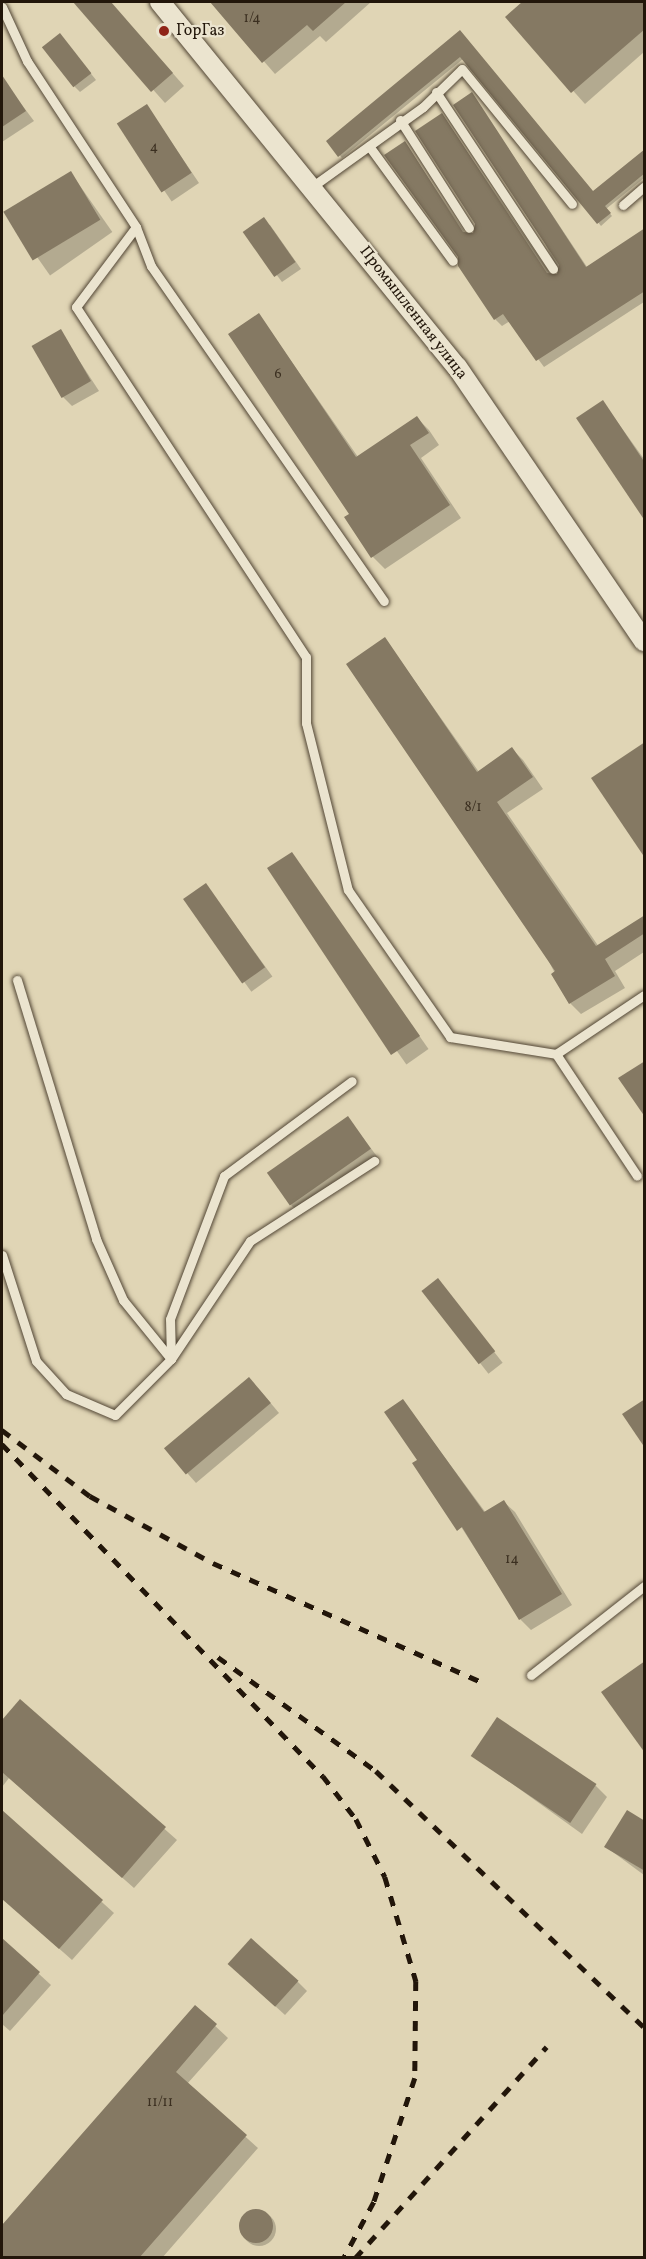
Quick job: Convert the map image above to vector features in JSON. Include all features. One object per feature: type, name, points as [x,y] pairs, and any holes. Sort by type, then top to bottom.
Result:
[{"type":"street","name":"Промышленная улица","points":[[160,2],[313,186],[457,367],[645,641]]},
{"type":"lane","points":[[2,7],[27,61],[136,227],[151,266],[384,601]]},
{"type":"lane","points":[[313,186],[369,146],[462,69],[572,204]]},
{"type":"lane","points":[[436,92],[553,269]]},
{"type":"lane","points":[[400,120],[469,228]]},
{"type":"lane","points":[[369,146],[453,261]]},
{"type":"lane","points":[[623,205],[645,187]]},
{"type":"lane","points":[[136,227],[76,307],[306,657],[306,723],[348,890],[450,1037],[556,1054],[645,995]]},
{"type":"lane","points":[[17,980],[96,1239],[123,1300],[171,1359]]},
{"type":"lane","points":[[556,1054],[637,1176]]},
{"type":"lane","points":[[171,1359],[170,1319],[224,1176],[352,1081]]},
{"type":"lane","points":[[2,1255],[36,1361],[66,1394],[115,1415],[171,1359],[250,1241],[374,1161]]},
{"type":"lane","points":[[531,1675],[645,1586]]},
{"type":"building","points":[[73,2],[111,2],[173,73],[151,92]]},
{"type":"building","points":[[210,2],[346,2],[313,31],[307,25],[262,63]]},
{"type":"building","points":[[522,2],[645,2],[645,29],[571,93],[505,17]]},
{"type":"building","points":[[460,30],[593,191],[645,149],[645,173],[605,206],[611,213],[597,224],[460,57],[338,157],[326,141]]},
{"type":"building","points":[[60,33],[91,73],[73,87],[42,47]]},
{"type":"building","points":[[2,75],[26,111],[2,127]]},
{"type":"building","points":[[472,92],[586,267],[645,228],[645,291],[536,361],[503,314],[494,320],[458,266],[458,257],[384,155],[405,141],[463,232],[473,233],[475,224],[415,131],[442,113],[547,273],[557,274],[559,265],[453,105]]},
{"type":"building","points":[[147,104],[192,173],[161,192],[117,124]]},
{"type":"building","points":[[71,171],[100,220],[33,261],[3,212]]},
{"type":"building","points":[[264,217],[296,262],[274,277],[243,232]]},
{"type":"building","points":[[259,313],[356,457],[417,416],[429,433],[410,445],[450,505],[371,558],[344,517],[349,514],[228,334]]},
{"type":"building","points":[[61,329],[91,381],[62,398],[32,346]]},
{"type":"building","points":[[603,400],[645,463],[645,521],[576,418]]},
{"type":"building","points":[[385,637],[477,772],[512,747],[533,777],[497,802],[596,946],[645,915],[645,933],[605,959],[615,976],[569,1004],[551,974],[555,971],[346,664]]},
{"type":"building","points":[[645,742],[645,858],[591,778]]},
{"type":"building","points":[[292,852],[420,1036],[391,1055],[267,868]]},
{"type":"building","points":[[206,883],[265,967],[242,983],[183,899]]},
{"type":"building","points":[[645,1061],[645,1117],[618,1078]]},
{"type":"building","points":[[348,1116],[371,1149],[290,1206],[267,1173]]},
{"type":"building","points":[[438,1278],[495,1351],[479,1364],[421,1291]]},
{"type":"building","points":[[249,1377],[271,1403],[186,1474],[164,1448]]},
{"type":"building","points":[[403,1399],[484,1512],[504,1500],[562,1594],[519,1620],[462,1527],[457,1531],[412,1463],[417,1460],[384,1412]]},
{"type":"building","points":[[645,1399],[645,1448],[622,1414]]},
{"type":"building","points":[[645,1661],[645,1753],[601,1692]]},
{"type":"building","points":[[20,1699],[166,1827],[122,1878],[2,1772],[2,1720]]},
{"type":"building","points":[[497,1717],[596,1784],[570,1823],[471,1756]]},
{"type":"building","points":[[2,1810],[103,1900],[59,1949],[2,1899]]},
{"type":"building","points":[[627,1810],[645,1821],[645,1871],[604,1847]]},
{"type":"building","points":[[2,1938],[40,1972],[2,2016]]},
{"type":"building","points":[[251,1938],[299,1981],[275,2007],[228,1964]]},
{"type":"building","points":[[195,2005],[217,2024],[176,2072],[247,2135],[139,2258],[2,2258],[2,2225]]},
{"type":"building","points":[[256,2209],[268,2214],[273,2226],[268,2238],[256,2243],[244,2238],[239,2226],[244,2214]]},
{"type":"railway","points":[[2,1430],[90,1496],[213,1563],[486,1684]]},
{"type":"railway","points":[[2,1444],[323,1776],[356,1819],[385,1877],[416,1981],[415,2078],[374,2202],[344,2258]]},
{"type":"railway","points":[[218,1657],[376,1771],[644,2027]]},
{"type":"railway","points":[[355,2258],[546,2047]]},
{"type":"place","name":"ГорГаз","points":[[164,31]]}]
